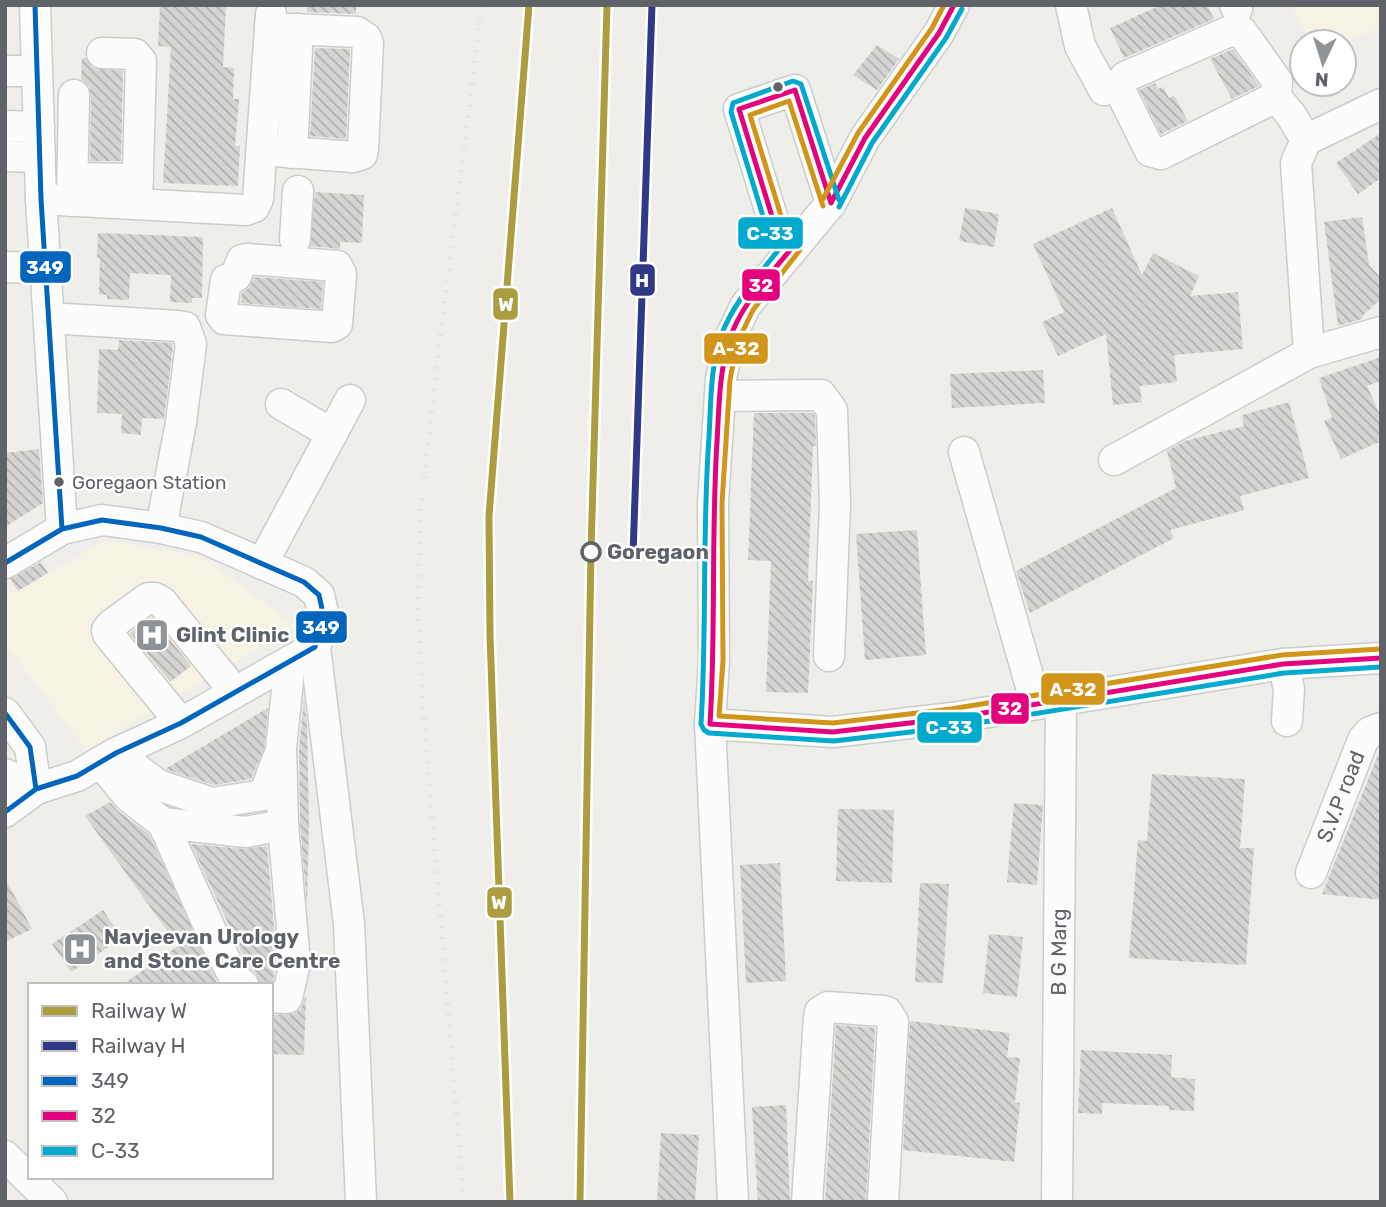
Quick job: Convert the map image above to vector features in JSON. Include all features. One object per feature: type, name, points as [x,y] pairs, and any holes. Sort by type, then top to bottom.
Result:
[{"type":"street","points":[[35,5],[41,199],[62,529]]},
{"type":"street","points":[[733,1202],[710,724],[714,661],[713,503],[720,396],[729,341],[746,305],[831,203],[865,138],[939,33],[954,5]]},
{"type":"street","points":[[1072,5],[1080,47],[1104,90]]},
{"type":"street","points":[[262,150],[353,157],[362,154],[368,56],[366,38],[357,32],[279,24]]},
{"type":"street","points":[[244,259],[279,24]]},
{"type":"street","points":[[279,24],[292,153]]},
{"type":"street","points":[[1276,97],[1161,154],[1150,151],[1118,86],[1125,77],[1230,31],[1242,32],[1277,81],[1276,97],[1306,140]]},
{"type":"street","points":[[102,53],[135,54],[141,61],[143,196]]},
{"type":"street","points":[[5,55],[37,63]]},
{"type":"street","points":[[5,71],[37,63]]},
{"type":"street","points":[[791,249],[774,223],[739,109],[795,90],[831,203]]},
{"type":"street","points":[[72,189],[74,95]]},
{"type":"street","points":[[1309,353],[1296,163],[1306,140],[1381,104]]},
{"type":"street","points":[[5,126],[39,142]]},
{"type":"street","points":[[143,196],[154,139]]},
{"type":"street","points":[[5,156],[39,142]]},
{"type":"street","points":[[41,199],[72,189],[252,205],[297,197],[295,239]]},
{"type":"street","points":[[5,267],[46,268]]},
{"type":"street","points":[[49,318],[178,326],[185,327],[189,334],[191,344],[181,422],[161,528]]},
{"type":"street","points":[[1114,460],[1309,353],[1381,332]]},
{"type":"street","points":[[720,396],[821,395],[832,410],[835,505],[829,656]]},
{"type":"street","points":[[262,564],[350,400]]},
{"type":"street","points":[[281,404],[332,434]]},
{"type":"street","name":"B G Marg","points":[[964,452],[1049,702],[1057,1202]]},
{"type":"street","points":[[5,563],[62,529],[102,520],[161,528],[201,537],[304,582],[318,595],[324,618],[315,646],[349,924],[362,1202]]},
{"type":"street","points":[[181,723],[108,634],[107,630],[111,625],[148,598],[162,602],[235,692]]},
{"type":"street","points":[[5,812],[36,789],[97,764],[181,723],[315,646]]},
{"type":"street","points":[[710,724],[833,732],[952,718],[1283,664],[1381,658]]},
{"type":"street","points":[[273,997],[287,998],[295,963],[283,825],[281,748],[290,661]]},
{"type":"street","points":[[1283,664],[1289,689],[1287,721]]},
{"type":"street","points":[[5,713],[30,747],[36,789]]},
{"type":"street","name":"S.V.P road","points":[[1311,873],[1363,740],[1370,732],[1381,728]]},
{"type":"street","points":[[30,747],[97,764],[212,803],[264,795],[281,748]]},
{"type":"street","points":[[97,764],[129,797],[163,823],[216,942],[234,977],[241,983]]},
{"type":"street","points":[[5,774],[36,789]]},
{"type":"street","points":[[163,823],[246,832],[283,825]]},
{"type":"street","points":[[807,1202],[819,1017],[820,1012],[828,1007],[883,1011],[893,1021],[883,1202]]},
{"type":"street","points":[[10,1172],[52,1202]]},
{"type":"shaded area","points":[[1291,5],[1381,5],[1381,27],[1358,38],[1358,28],[1302,28]]},
{"type":"shaded area","points":[[107,540],[200,556],[296,626],[86,750],[5,643],[5,596]]},
{"type":"building","points":[[160,5],[226,7],[223,67],[234,68],[233,99],[239,99],[235,146],[240,146],[238,186],[163,183],[171,47],[158,46]]},
{"type":"building","points":[[307,5],[356,5],[356,14],[307,12]]},
{"type":"building","points":[[1161,5],[1207,5],[1214,19],[1124,58],[1110,28]]},
{"type":"building","points":[[877,45],[899,59],[877,90],[853,75]]},
{"type":"building","points":[[315,48],[350,49],[346,139],[310,136]]},
{"type":"building","points":[[1233,49],[1259,86],[1232,99],[1210,59]]},
{"type":"building","points":[[82,58],[86,58],[93,68],[123,71],[121,161],[90,161],[91,95],[89,86],[81,79]]},
{"type":"building","points":[[1155,83],[1158,89],[1163,87],[1169,98],[1174,95],[1188,121],[1161,134],[1139,90]]},
{"type":"building","points":[[1381,133],[1381,178],[1358,194],[1336,163]]},
{"type":"building","points":[[315,192],[364,195],[362,243],[340,242],[340,249],[310,246]]},
{"type":"building","points":[[965,208],[999,214],[994,247],[959,241]]},
{"type":"building","points":[[1112,208],[1142,275],[1153,253],[1199,276],[1190,296],[1238,292],[1243,349],[1174,355],[1177,382],[1140,386],[1142,402],[1113,405],[1106,334],[1058,356],[1042,322],[1064,312],[1033,244]]},
{"type":"building","points":[[1362,217],[1369,265],[1381,278],[1381,299],[1362,319],[1338,326],[1324,222]]},
{"type":"building","points":[[98,233],[203,237],[202,298],[192,298],[192,303],[170,302],[171,275],[130,273],[129,300],[107,299],[107,295],[99,294]]},
{"type":"building","points":[[254,277],[323,282],[321,309],[241,303],[242,292],[249,288]]},
{"type":"building","points":[[119,340],[172,343],[173,346],[164,419],[142,418],[141,435],[121,433],[122,414],[97,413],[99,349],[118,350]]},
{"type":"building","points":[[1381,357],[1381,381],[1367,386],[1381,417],[1381,441],[1341,459],[1324,421],[1332,418],[1319,378]]},
{"type":"building","points":[[1043,370],[1045,403],[952,408],[950,374]]},
{"type":"building","points":[[1289,402],[1309,478],[1240,496],[1244,510],[1170,530],[1174,538],[1030,613],[1016,571],[1176,488],[1167,451],[1185,441],[1244,426],[1242,415]]},
{"type":"building","points":[[754,413],[812,413],[815,416],[816,446],[813,446],[808,581],[813,581],[808,693],[766,692],[771,561],[748,560]]},
{"type":"building","points":[[39,449],[43,503],[5,527],[5,453]]},
{"type":"building","points":[[917,530],[926,655],[865,660],[856,534]]},
{"type":"building","points":[[41,562],[48,573],[18,591],[10,579]]},
{"type":"building","points":[[152,617],[191,666],[170,682],[130,633]]},
{"type":"building","points":[[304,699],[309,824],[307,904],[300,824],[299,749]]},
{"type":"building","points":[[268,708],[264,749],[251,779],[214,785],[165,769]]},
{"type":"building","points":[[1380,750],[1381,900],[1322,894]]},
{"type":"building","points":[[1152,774],[1245,779],[1240,848],[1254,848],[1246,965],[1129,958],[1138,840],[1147,841]]},
{"type":"building","points":[[110,802],[149,834],[217,983],[125,983],[178,946],[85,816]]},
{"type":"building","points":[[1014,803],[1043,805],[1037,885],[1007,882]]},
{"type":"building","points":[[838,809],[894,810],[892,883],[836,881]]},
{"type":"building","points":[[191,844],[244,849],[267,846],[277,962],[273,980],[260,983],[255,972],[248,966]]},
{"type":"building","points":[[780,863],[786,981],[746,983],[740,865]]},
{"type":"building","points":[[5,878],[32,929],[5,942]]},
{"type":"building","points":[[920,883],[949,884],[943,983],[915,982]]},
{"type":"building","points":[[103,910],[122,938],[71,972],[52,944]]},
{"type":"building","points":[[989,934],[1023,937],[1017,997],[983,993]]},
{"type":"building","points":[[306,995],[304,1055],[273,1054],[273,1015],[294,1014],[301,1009]]},
{"type":"building","points":[[910,1021],[1010,1033],[1007,1057],[1020,1058],[1015,1102],[1020,1103],[1014,1162],[903,1150]]},
{"type":"building","points":[[836,1025],[875,1028],[866,1202],[825,1202]]},
{"type":"building","points":[[1081,1050],[1172,1055],[1171,1077],[1195,1079],[1194,1111],[1169,1110],[1169,1106],[1102,1103],[1102,1114],[1078,1113]]},
{"type":"building","points":[[786,1105],[790,1202],[758,1202],[752,1107]]},
{"type":"building","points":[[661,1133],[699,1135],[695,1202],[657,1202]]},
{"type":"railway","points":[[464,1202],[423,707],[418,605],[420,518],[482,5]]},
{"type":"rail line","name":"W","points":[[510,1202],[490,635],[489,516],[529,5]]},
{"type":"rail line","name":"W","points":[[580,1202],[591,551],[607,5]]},
{"type":"rail line","name":"H","points":[[633,555],[652,5]]},
{"type":"transit line","name":"349","points":[[35,5],[41,199],[62,529]]},
{"type":"transit line","name":"A-32","points":[[823,199],[858,133],[932,28],[944,5]]},
{"type":"transit line","name":"32","points":[[831,203],[865,138],[939,33],[954,5]]},
{"type":"transit line","name":"C-33","points":[[839,207],[872,143],[946,38],[962,9]]},
{"type":"transit line","name":"C-33","points":[[839,200],[801,84],[793,81],[733,103],[731,112],[766,226],[780,248],[732,312],[721,336],[713,373],[706,509],[701,724],[704,730],[709,733],[834,741],[953,727],[1284,673],[1381,667]]},
{"type":"transit line","name":"32","points":[[831,203],[795,90],[739,109],[774,223],[791,249],[755,292],[740,316],[729,341],[723,366],[715,477],[710,724],[833,732],[952,718],[1283,664],[1381,658]]},
{"type":"transit line","name":"A-32","points":[[823,206],[789,101],[750,115],[782,219],[800,250],[753,310],[737,343],[730,380],[722,503],[723,661],[719,716],[833,723],[951,709],[1282,655],[1380,649]]},
{"type":"transit line","name":"349","points":[[5,563],[62,529],[102,520],[161,528],[201,537],[304,582],[319,595],[324,618],[315,647],[181,723],[116,753],[77,776],[36,789],[5,812]]},
{"type":"transit line","name":"349","points":[[5,713],[30,747],[36,789]]},
{"type":"place","name":"Goregaon Station","points":[[59,482]]},
{"type":"place","name":"Goregaon","points":[[591,552]]},
{"type":"place","name":"Glint Clinic","points":[[152,635]]},
{"type":"place","name":"Navjeevan Urology and Stone Care Centre","points":[[80,949]]}]
